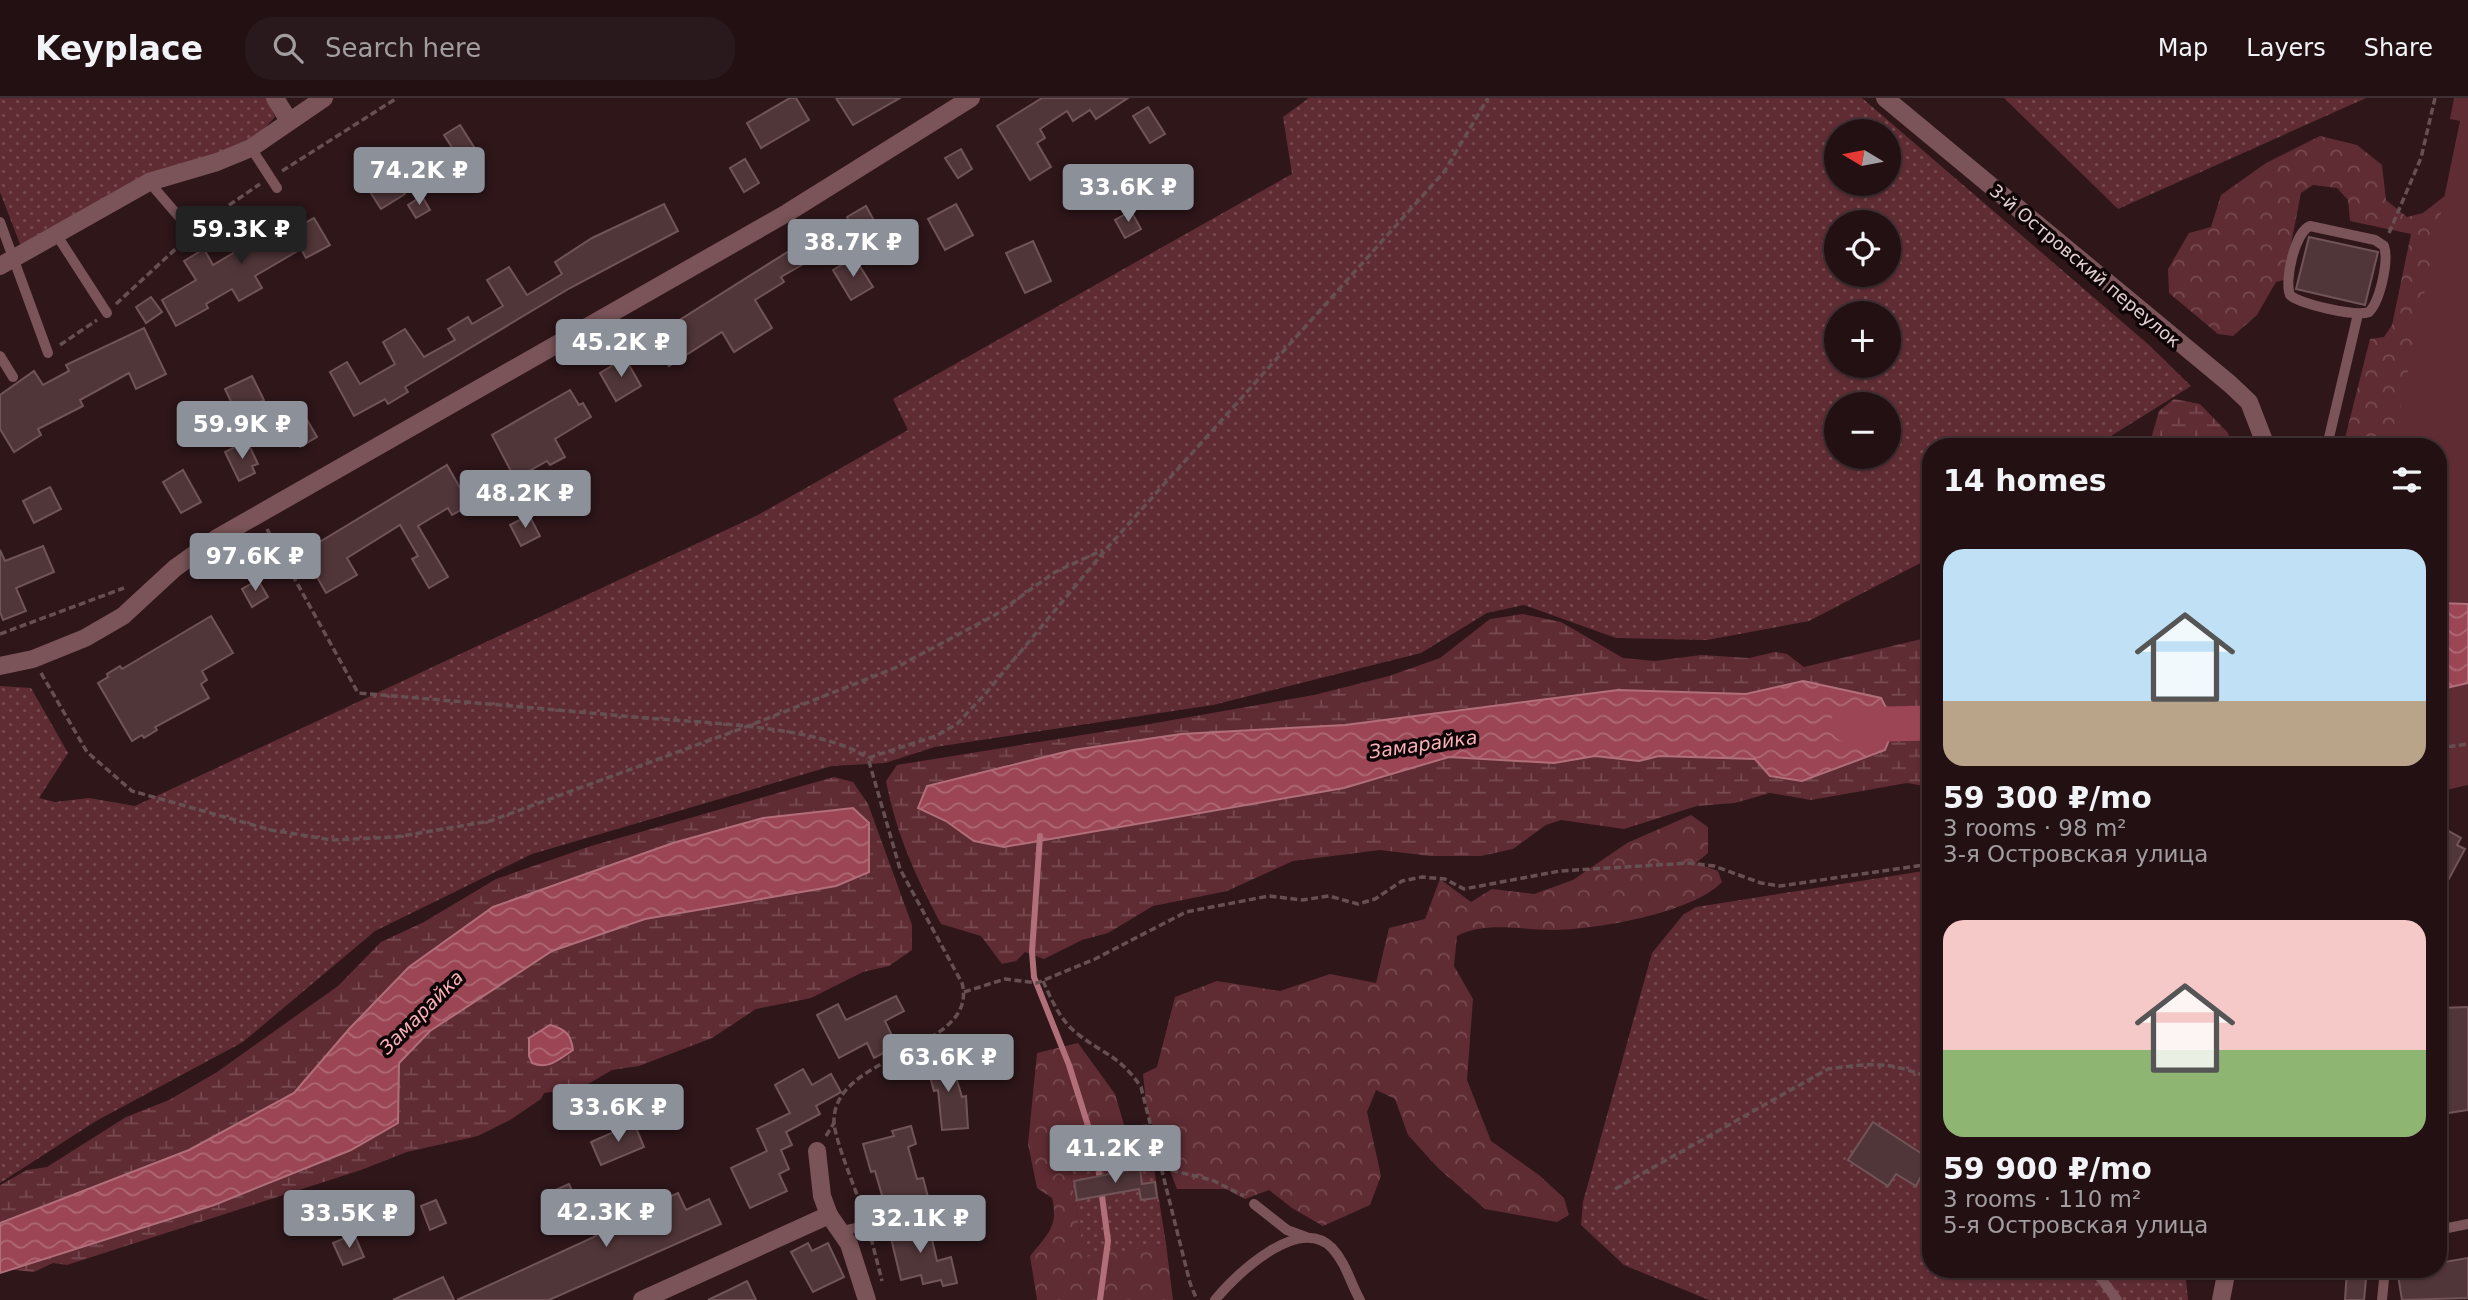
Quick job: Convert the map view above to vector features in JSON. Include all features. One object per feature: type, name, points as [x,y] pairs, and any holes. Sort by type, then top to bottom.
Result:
[{"type":"street","points":[[275,98],[289,121]]},
{"type":"street","points":[[7,262],[149,182],[217,162],[251,148],[324,98]]},
{"type":"street","points":[[0,666],[33,659],[85,638],[123,615],[175,568],[217,538],[787,213],[971,98]]},
{"type":"street","name":"3-й Островский переулок","points":[[1885,98],[2230,384],[2249,402],[2263,438]]},
{"type":"street","points":[[817,1151],[822,1196],[829,1215],[842,1231],[867,1300]]},
{"type":"street","points":[[642,1300],[829,1215]]},
{"type":"street","points":[[2221,1300],[2225,1278]]},
{"type":"lane","points":[[251,148],[277,188]]},
{"type":"lane","points":[[149,182],[193,233]]},
{"type":"lane","points":[[0,222],[7,262],[48,353]]},
{"type":"lane","points":[[2310,226],[2380,242],[2386,257],[2376,303],[2369,313],[2358,314],[2299,301],[2290,295],[2288,284],[2298,237],[2310,226]]},
{"type":"lane","points":[[56,234],[107,313]]},
{"type":"lane","points":[[2329,438],[2358,314]]},
{"type":"lane","points":[[0,356],[13,377]]},
{"type":"lane","points":[[1254,1204],[1287,1230],[1330,1245],[1345,1265],[1360,1300]]},
{"type":"lane","points":[[842,1231],[867,1224],[950,1212]]},
{"type":"lane","points":[[2447,1228],[2468,1224]]},
{"type":"lane","points":[[1215,1300],[1267,1251],[1292,1241],[1313,1240]]},
{"type":"lane","points":[[2101,1278],[2117,1300]]},
{"type":"lane","points":[[2382,1300],[2384,1278]]},
{"type":"path","points":[[868,758],[936,736],[957,724],[1107,548],[1444,172],[1488,98]]},
{"type":"path","points":[[2380,242],[2393,229],[2421,158],[2435,98]]},
{"type":"path","points":[[258,514],[358,693],[743,728],[823,738],[853,748],[868,758],[900,869],[965,998],[960,1011],[936,1034],[855,1080],[843,1092],[836,1108],[834,1123],[867,1224],[884,1287]]},
{"type":"path","points":[[33,659],[87,752],[132,791],[271,831],[332,841],[396,837],[490,821],[743,728],[895,668],[995,615],[1055,572],[1107,548]]},
{"type":"path","points":[[0,634],[136,583]]},
{"type":"path","points":[[2447,747],[2468,744]]},
{"type":"path","points":[[964,992],[1005,979],[1028,984],[1043,981],[1095,959],[1186,912],[1269,896],[1302,900],[1329,896],[1358,904],[1375,899],[1402,881],[1422,877],[1445,879],[1464,889],[1560,871],[1689,863],[1714,866],[1761,883],[1780,886],[1922,865]]},
{"type":"path","points":[[1043,981],[1061,1018],[1079,1035],[1129,1068],[1141,1087],[1190,1283],[1197,1300]]},
{"type":"path","points":[[1615,1189],[1828,1069],[1861,1064],[1897,1065],[1922,1075]]},
{"type":"path","points":[[1161,1168],[1234,1188],[1254,1204]]},
{"type":"green space","points":[[0,98],[267,98],[275,117],[261,132],[237,147],[29,244],[20,244],[0,192]]},
{"type":"green space","points":[[1309,98],[1862,98],[1886,119],[1824,119],[1824,196],[1901,196],[1901,132],[2149,345],[2191,386],[2108,438],[1922,438],[1922,562],[1809,621],[1707,640],[1616,638],[1524,605],[1487,613],[1421,653],[1213,705],[935,747],[885,763],[832,766],[532,854],[375,931],[243,1042],[96,1121],[0,1183],[0,686],[31,688],[68,753],[39,798],[55,802],[89,798],[135,806],[758,515],[908,430],[893,399],[1292,174],[1283,117]]},
{"type":"green space","points":[[2004,98],[2366,98],[2118,209]]},
{"type":"green space","points":[[2454,98],[2468,98],[2468,785],[2447,790],[2447,438],[2394,438],[2460,121],[2450,119]]},
{"type":"green space","points":[[2320,136],[2357,145],[2382,165],[2386,200],[2407,217],[2423,213],[2460,184],[2395,438],[2345,438],[2370,339],[2384,337],[2392,325],[2411,234],[2350,221],[2348,200],[2337,188],[2313,185],[2301,193],[2284,280],[2276,282],[2257,315],[2233,336],[2218,334],[2169,293],[2168,269],[2189,233],[2211,227],[2221,195],[2266,163]]},
{"type":"green space","points":[[2174,399],[2200,404],[2228,433],[2230,438],[2151,438],[2159,411]]},
{"type":"green space","points":[[1523,614],[1561,622],[1623,658],[1655,661],[1701,655],[1749,658],[1775,652],[1787,654],[1804,667],[1922,639],[1922,786],[1907,783],[1811,800],[1770,793],[1735,803],[1697,806],[1624,829],[1561,820],[1546,825],[1513,849],[1481,856],[1430,856],[1380,850],[1293,861],[1227,891],[1153,906],[1108,933],[1082,940],[1044,959],[1025,952],[1016,961],[1002,964],[981,936],[941,924],[908,855],[896,820],[886,781],[897,765],[1314,695],[1389,676],[1440,658],[1490,619]],"holes":[[[1803,681],[1881,698],[1885,750],[1802,781],[1770,776],[1755,759],[1659,756],[1639,761],[1595,756],[1554,763],[1449,757],[1344,788],[1004,847],[974,841],[946,821],[919,808],[1009,764],[1181,734],[1345,725],[1618,690],[1746,694]]]},
{"type":"green space","points":[[834,777],[853,782],[868,804],[912,925],[912,950],[889,966],[863,972],[811,998],[756,1009],[712,1038],[639,1066],[612,1070],[583,1087],[544,1093],[541,1099],[510,1120],[478,1136],[407,1152],[361,1170],[67,1265],[53,1263],[34,1272],[6,1269],[206,1207],[255,1189],[304,1170],[397,1123],[399,1063],[430,1031],[552,951],[645,919],[836,886],[869,872],[763,818],[673,843],[493,907],[409,967],[350,1028],[294,1093],[189,1150],[0,1223],[0,1185],[27,1170],[47,1167],[126,1117],[169,1100],[217,1072],[338,986],[381,942],[424,922],[496,879],[591,846]]},
{"type":"green space","points":[[1691,815],[1708,827],[1708,853],[1696,863],[1718,871],[1722,882],[1689,903],[1642,918],[1593,927],[1552,930],[1503,927],[1468,931],[1457,936],[1454,966],[1473,999],[1467,1080],[1491,1141],[1539,1175],[1564,1198],[1569,1215],[1557,1222],[1485,1209],[1438,1168],[1408,1135],[1395,1099],[1376,1090],[1367,1112],[1381,1176],[1370,1205],[1323,1226],[1292,1208],[1269,1190],[1245,1199],[1226,1189],[1177,1189],[1147,1112],[1143,1074],[1157,1067],[1175,997],[1217,981],[1280,991],[1330,974],[1376,983],[1389,928],[1425,919],[1440,879],[1471,902],[1492,889],[1534,894],[1573,880],[1627,843]]},
{"type":"green space","points":[[1922,871],[1922,1278],[2186,1278],[2188,1300],[1709,1300],[1624,1265],[1581,1225],[1583,1202],[1652,953],[1683,915],[1696,907]]},
{"type":"green space","points":[[1078,1043],[1115,1094],[1125,1128],[1065,1138],[1084,1257],[1166,1244],[1173,1300],[1037,1300],[1030,1256],[1050,1230],[1054,1208],[1052,1198],[1037,1188],[1028,1144],[1037,1053]]},
{"type":"green space","points":[[1147,1124],[1166,1244],[1084,1258],[1065,1138]]},
{"type":"water","points":[[2447,603],[2468,604],[2468,683],[2447,688]]},
{"type":"water","points":[[1803,681],[1881,698],[1895,725],[1885,750],[1802,781],[1770,776],[1755,759],[1659,756],[1639,761],[1595,756],[1554,763],[1449,757],[1344,788],[1004,847],[974,841],[946,821],[918,808],[927,786],[1073,750],[1181,734],[1345,725],[1618,690],[1746,694]]},
{"type":"water","points":[[853,808],[869,823],[869,872],[836,886],[645,919],[552,951],[430,1031],[399,1063],[398,1123],[351,1150],[214,1205],[0,1273],[0,1223],[189,1150],[294,1093],[350,1028],[409,967],[493,907],[673,843],[763,818]]},
{"type":"water","points":[[550,1025],[566,1033],[573,1050],[549,1064],[532,1063],[529,1056],[529,1038]]},
{"type":"building","points":[[790,98],[796,98],[809,120],[761,148],[747,123]]},
{"type":"building","points":[[836,98],[900,98],[853,125]]},
{"type":"building","points":[[1042,98],[1128,98],[1096,119],[1090,110],[1073,121],[1067,111],[1040,129],[1045,138],[1037,143],[1051,167],[1030,180],[997,126]]},
{"type":"building","points":[[1148,107],[1165,134],[1150,143],[1133,116]]},
{"type":"building","points":[[460,125],[474,147],[458,157],[444,135]]},
{"type":"building","points":[[961,149],[972,169],[958,178],[945,158]]},
{"type":"building","points":[[745,159],[759,183],[744,192],[730,168]]},
{"type":"building","points":[[390,168],[405,194],[381,209],[365,184]]},
{"type":"building","points":[[422,196],[430,210],[416,218],[408,205]]},
{"type":"building","points":[[664,204],[678,231],[570,288],[405,387],[408,392],[388,404],[385,399],[354,416],[330,372],[347,362],[360,384],[395,364],[383,342],[405,329],[424,357],[455,340],[448,329],[468,317],[472,324],[503,306],[487,280],[509,267],[527,295],[562,274],[555,262],[592,238]]},
{"type":"building","points":[[956,204],[973,235],[945,250],[928,219]]},
{"type":"building","points":[[866,206],[883,237],[864,247],[847,217]]},
{"type":"building","points":[[1131,211],[1141,229],[1125,238],[1115,220]]},
{"type":"building","points":[[254,215],[266,235],[282,226],[286,233],[314,218],[330,245],[306,258],[301,249],[255,276],[262,288],[239,301],[232,289],[206,304],[208,308],[176,326],[162,300],[196,280],[184,261],[204,249],[213,265],[250,243],[239,224]]},
{"type":"building","points":[[2309,237],[2378,252],[2365,305],[2296,289]]},
{"type":"building","points":[[1033,241],[1051,281],[1025,293],[1006,253]]},
{"type":"building","points":[[797,246],[807,262],[781,277],[784,282],[755,300],[772,328],[734,352],[722,332],[669,366],[651,338]]},
{"type":"building","points":[[854,257],[873,287],[851,300],[833,270]]},
{"type":"building","points":[[151,297],[162,312],[146,323],[136,307]]},
{"type":"building","points":[[144,328],[166,374],[136,389],[129,373],[80,400],[83,406],[38,429],[41,435],[14,452],[0,429],[0,395],[34,371],[43,385],[69,371],[66,365]]},
{"type":"building","points":[[625,358],[641,386],[616,401],[600,373]]},
{"type":"building","points":[[252,376],[264,400],[237,414],[225,389]]},
{"type":"building","points":[[570,390],[579,405],[583,403],[591,417],[555,439],[565,457],[550,465],[547,461],[515,479],[492,435]]},
{"type":"building","points":[[302,411],[317,437],[300,447],[285,421]]},
{"type":"building","points":[[247,441],[258,464],[252,466],[255,473],[239,481],[225,452]]},
{"type":"building","points":[[447,465],[470,505],[452,515],[448,508],[418,526],[448,577],[429,588],[412,559],[418,556],[400,525],[347,558],[357,575],[326,593],[303,552]]},
{"type":"building","points":[[183,470],[201,502],[181,513],[163,482]]},
{"type":"building","points":[[50,487],[61,509],[34,523],[23,501]]},
{"type":"building","points":[[529,515],[540,536],[521,546],[510,525]]},
{"type":"building","points":[[43,546],[54,572],[16,588],[26,611],[3,620],[0,612],[0,550],[5,561]]},
{"type":"building","points":[[258,580],[268,597],[252,607],[242,589]]},
{"type":"building","points":[[211,616],[233,653],[202,671],[207,680],[201,684],[209,698],[155,727],[157,730],[144,738],[142,735],[132,741],[98,683],[120,666],[122,669]]},
{"type":"building","points":[[2447,830],[2461,838],[2457,845],[2465,849],[2447,882]]},
{"type":"building","points":[[896,996],[904,1011],[885,1021],[897,1046],[874,1058],[867,1043],[839,1058],[817,1015],[838,1004],[846,1020]]},
{"type":"building","points":[[2468,1007],[2468,1110],[2448,1113],[2447,1106],[2447,1008]]},
{"type":"building","points":[[941,1054],[943,1062],[951,1060],[962,1097],[966,1096],[968,1128],[942,1130],[938,1090],[934,1091],[925,1059]]},
{"type":"building","points":[[803,1069],[812,1085],[831,1074],[841,1092],[816,1106],[820,1114],[786,1132],[792,1145],[781,1150],[789,1169],[779,1174],[787,1191],[750,1208],[731,1168],[767,1151],[757,1129],[790,1113],[775,1085]]},
{"type":"building","points":[[1873,1122],[1922,1154],[1922,1174],[1916,1186],[1896,1174],[1888,1186],[1848,1160]]},
{"type":"building","points":[[634,1123],[644,1147],[601,1165],[591,1142]]},
{"type":"building","points":[[911,1126],[916,1144],[908,1147],[917,1179],[923,1178],[928,1197],[923,1198],[925,1207],[887,1213],[875,1171],[871,1172],[863,1144],[894,1136],[892,1131]]},
{"type":"building","points":[[1140,1168],[1142,1184],[1155,1182],[1157,1198],[1141,1200],[1139,1189],[1077,1200],[1074,1181]]},
{"type":"building","points":[[569,1184],[579,1207],[561,1214],[551,1192]]},
{"type":"building","points":[[678,1193],[686,1210],[709,1199],[721,1224],[549,1300],[457,1300],[596,1236],[587,1215],[608,1205],[613,1215],[649,1200],[651,1205]]},
{"type":"building","points":[[436,1200],[446,1223],[430,1230],[421,1206]]},
{"type":"building","points":[[928,1222],[937,1261],[951,1257],[957,1283],[943,1286],[941,1280],[923,1284],[921,1275],[901,1280],[890,1234],[893,1234],[891,1227]]},
{"type":"building","points":[[354,1234],[364,1257],[343,1265],[333,1243]]},
{"type":"building","points":[[808,1243],[812,1251],[828,1243],[844,1277],[813,1292],[791,1252]]},
{"type":"building","points":[[2468,1258],[2468,1298],[2402,1300],[2398,1278],[2447,1278],[2447,1262]]},
{"type":"building","points":[[443,1277],[454,1300],[393,1300]]},
{"type":"building","points":[[2346,1278],[2366,1278],[2364,1300],[2345,1300]]},
{"type":"building","points":[[747,1281],[756,1300],[708,1300],[731,1289]]},
{"type":"waterway","name":"Замарайка","points":[[1848,725],[1922,723]]},
{"type":"waterway","points":[[1040,836],[1032,952],[1034,977],[1069,1065],[1096,1151],[1108,1241],[1100,1300]]}]
